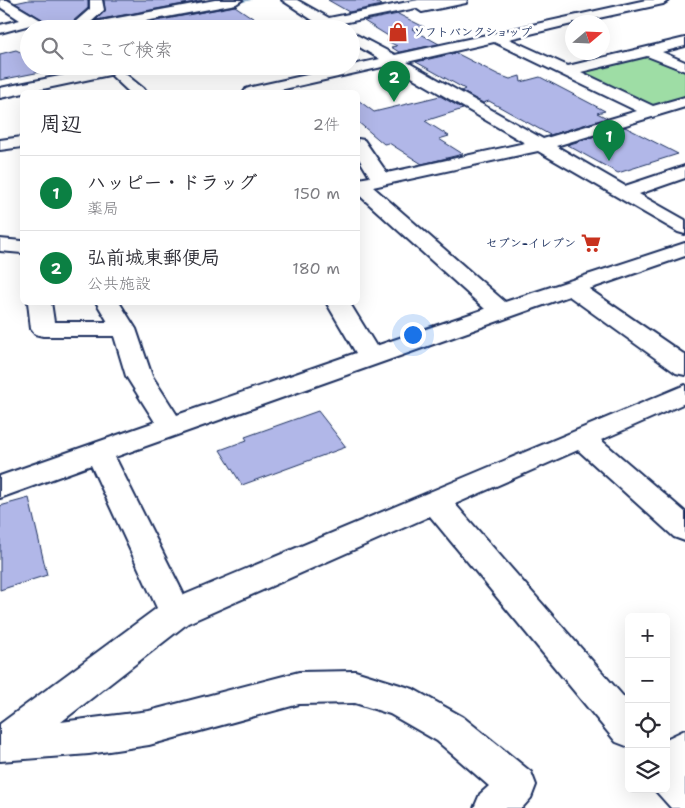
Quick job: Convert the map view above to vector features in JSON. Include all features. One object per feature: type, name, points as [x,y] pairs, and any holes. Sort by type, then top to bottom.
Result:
[{"type":"street","points":[[86,20],[98,10],[96,0]]},
{"type":"street","points":[[154,0],[171,12]]},
{"type":"street","points":[[126,20],[236,0]]},
{"type":"street","points":[[288,0],[320,20]]},
{"type":"street","points":[[354,20],[437,0]]},
{"type":"street","points":[[359,20],[461,0]]},
{"type":"street","points":[[360,70],[394,60],[663,0]]},
{"type":"street","points":[[0,1],[31,20]]},
{"type":"street","points":[[0,29],[20,23]]},
{"type":"street","points":[[498,38],[652,112]]},
{"type":"street","points":[[360,41],[685,228]]},
{"type":"street","points":[[568,71],[685,42]]},
{"type":"street","points":[[648,51],[685,67]]},
{"type":"street","points":[[0,87],[63,75]]},
{"type":"street","points":[[0,93],[72,75]]},
{"type":"street","points":[[128,75],[137,90]]},
{"type":"street","points":[[278,90],[291,89],[341,75]]},
{"type":"street","points":[[360,185],[541,145],[685,102]]},
{"type":"street","points":[[0,145],[20,142]]},
{"type":"street","points":[[360,147],[382,180]]},
{"type":"street","points":[[622,193],[685,172]]},
{"type":"street","points":[[360,187],[502,311]]},
{"type":"street","points":[[0,244],[20,247]]},
{"type":"street","points":[[0,487],[571,287],[685,249]]},
{"type":"street","points":[[571,287],[685,368]]},
{"type":"street","points":[[39,305],[43,329],[124,329]]},
{"type":"street","points":[[109,305],[124,329],[139,376],[171,426]]},
{"type":"street","points":[[339,305],[370,357]]},
{"type":"street","points":[[2,743],[176,613],[685,393]]},
{"type":"street","points":[[582,439],[685,529]]},
{"type":"street","points":[[99,452],[176,613]]},
{"type":"street","points":[[436,502],[625,725]]},
{"type":"street","points":[[2,743],[89,737],[149,728],[299,688],[355,687],[400,701],[450,729],[518,785],[494,808]]},
{"type":"street","points":[[670,757],[685,748]]},
{"type":"street","points":[[670,779],[685,796]]},
{"type":"green space","points":[[645,55],[685,69],[685,99],[654,107],[582,74],[582,71]]},
{"type":"building","points":[[29,0],[88,0],[88,8],[74,20],[43,20],[15,3]]},
{"type":"building","points":[[104,0],[205,0],[96,20],[105,11]]},
{"type":"building","points":[[328,0],[370,0],[382,5],[349,12]]},
{"type":"building","points":[[235,6],[256,20],[161,20]]},
{"type":"building","points":[[398,14],[424,27],[412,29],[439,44],[399,52],[391,47],[397,46],[387,41],[393,39],[364,21]]},
{"type":"building","points":[[16,50],[20,52],[20,75],[25,75],[0,80],[0,54]]},
{"type":"building","points":[[456,53],[510,79],[520,76],[521,82],[540,77],[605,111],[597,113],[607,118],[550,135],[489,101],[483,103],[461,91],[465,89],[416,62]]},
{"type":"building","points":[[440,96],[463,109],[425,121],[449,136],[439,139],[463,154],[422,164],[389,143],[384,144],[360,124],[360,102],[374,112]]},
{"type":"building","points":[[625,127],[678,154],[618,173],[567,145]]},
{"type":"building","points":[[318,411],[346,447],[242,485],[220,450],[247,440],[245,437]]},
{"type":"building","points":[[29,498],[47,575],[0,590],[0,506]]},
{"type":"waterway","points":[[232,3],[250,0]]},
{"type":"place","name":"ソフトバンクショップ","points":[[398,32]]},
{"type":"place","name":"弘前城東郵便局","points":[[394,102]]},
{"type":"place","name":"ハッピー・ドラッグ","points":[[609,161]]},
{"type":"place","name":"セブン-イレブン","points":[[591,243]]}]
